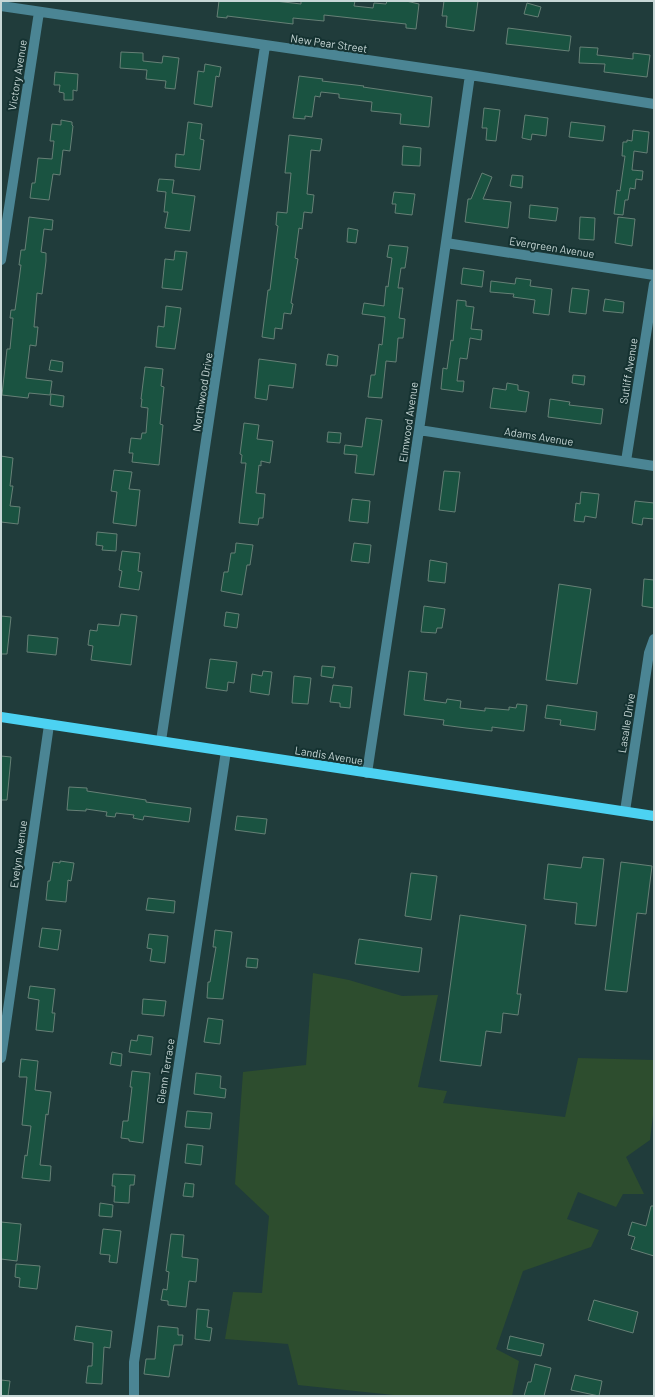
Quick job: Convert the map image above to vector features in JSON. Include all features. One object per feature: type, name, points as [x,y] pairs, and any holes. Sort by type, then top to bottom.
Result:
[{"type":"main road","name":"Landis Avenue","points":[[1,718],[654,816]]},
{"type":"street","name":"New Pear Street","points":[[1,6],[470,75],[654,104]]},
{"type":"street","name":"Victory Avenue","points":[[1,260],[39,12]]},
{"type":"street","name":"Northwood Drive","points":[[161,741],[265,46]]},
{"type":"street","name":"Elmwood Avenue","points":[[367,772],[419,430],[470,75]]},
{"type":"street","name":"Evergreen Avenue","points":[[446,243],[654,274]]},
{"type":"street","name":"Sutliff Avenue","points":[[626,461],[654,284]]},
{"type":"street","name":"Adams Avenue","points":[[419,430],[654,466]]},
{"type":"street","name":"Lasalle Drive","points":[[625,812],[649,653],[654,639]]},
{"type":"street","name":"Evelyn Avenue","points":[[1,1058],[49,725]]},
{"type":"street","name":"Glenn Terrace","points":[[134,1396],[134,1362],[226,751]]},
{"type":"green space","points":[[313,973],[349,980],[402,996],[438,995],[418,1087],[447,1091],[443,1103],[565,1117],[578,1058],[654,1060],[654,1107],[650,1140],[626,1157],[644,1194],[623,1194],[616,1207],[578,1192],[567,1219],[599,1230],[591,1247],[523,1271],[496,1349],[519,1361],[512,1396],[403,1396],[298,1385],[288,1344],[225,1339],[233,1292],[262,1293],[269,1216],[235,1184],[243,1072],[306,1065]]},
{"type":"building","points":[[219,1],[275,1],[301,4],[301,1],[355,1],[354,6],[373,8],[374,3],[386,4],[387,1],[406,1],[419,4],[416,29],[406,28],[406,24],[324,15],[324,21],[293,18],[293,24],[227,16],[227,18],[217,17]]},
{"type":"building","points":[[444,1],[478,1],[474,31],[446,27],[447,16],[442,16]]},
{"type":"building","points":[[527,3],[541,7],[538,17],[524,14]]},
{"type":"building","points":[[508,28],[571,36],[569,51],[506,44]]},
{"type":"building","points":[[580,47],[598,48],[597,55],[633,59],[633,53],[650,55],[647,77],[604,72],[605,64],[579,63]]},
{"type":"building","points":[[121,52],[143,53],[143,61],[162,63],[163,56],[179,58],[175,89],[165,88],[166,81],[146,79],[147,70],[120,68]]},
{"type":"building","points":[[205,64],[221,67],[219,77],[216,76],[212,107],[194,104],[198,71],[204,72]]},
{"type":"building","points":[[55,72],[78,74],[77,91],[73,90],[73,100],[64,100],[64,93],[59,92],[60,85],[54,85]]},
{"type":"building","points":[[299,76],[323,79],[322,81],[432,97],[429,127],[400,124],[401,114],[371,111],[372,102],[339,98],[339,94],[321,92],[320,97],[315,96],[312,117],[305,116],[305,119],[293,118]]},
{"type":"building","points":[[484,108],[500,110],[496,141],[486,140],[487,128],[482,128]]},
{"type":"building","points":[[525,115],[548,118],[546,136],[532,134],[531,140],[522,138]]},
{"type":"building","points":[[61,120],[72,122],[73,126],[70,151],[63,150],[60,175],[53,174],[49,200],[30,198],[32,183],[35,183],[38,158],[52,159],[54,141],[50,141],[52,124],[61,125]]},
{"type":"building","points":[[188,122],[202,124],[200,139],[204,140],[200,170],[175,167],[176,154],[184,155]]},
{"type":"building","points":[[571,122],[605,126],[603,141],[569,137]]},
{"type":"building","points":[[633,130],[649,132],[647,153],[634,151],[632,170],[643,171],[642,180],[636,179],[635,189],[630,188],[628,200],[625,200],[623,215],[614,214],[617,190],[620,191],[625,156],[622,156],[623,142],[627,142],[627,140],[632,141]]},
{"type":"building","points":[[289,135],[322,139],[320,151],[311,150],[307,194],[314,195],[312,213],[304,212],[302,229],[299,228],[295,258],[298,259],[291,303],[293,304],[291,314],[284,313],[282,329],[275,328],[274,339],[262,337],[268,290],[270,290],[278,226],[276,225],[277,212],[287,213],[291,173],[285,173]]},
{"type":"building","points":[[403,146],[421,148],[420,166],[402,165]]},
{"type":"building","points":[[482,173],[492,177],[483,199],[511,202],[508,228],[465,222],[468,199],[471,199]]},
{"type":"building","points":[[512,175],[523,176],[522,188],[510,186]]},
{"type":"building","points":[[159,179],[174,180],[172,193],[195,196],[190,231],[165,228],[168,212],[164,212],[166,192],[157,191]]},
{"type":"building","points":[[394,192],[415,194],[412,215],[395,213],[396,204],[392,204]]},
{"type":"building","points":[[530,205],[558,208],[556,221],[529,218]]},
{"type":"building","points":[[29,217],[53,220],[52,230],[44,229],[41,252],[46,253],[46,261],[42,294],[37,293],[34,327],[38,327],[36,346],[30,345],[26,378],[52,381],[50,395],[29,393],[28,398],[2,395],[7,349],[10,349],[13,318],[10,318],[11,310],[15,310],[21,265],[19,265],[21,250],[25,250]]},
{"type":"building","points":[[580,217],[595,218],[594,240],[579,239]]},
{"type":"building","points":[[618,217],[635,219],[632,246],[615,243]]},
{"type":"building","points":[[348,228],[358,230],[356,243],[347,242]]},
{"type":"building","points":[[389,245],[408,247],[405,268],[401,268],[398,288],[403,288],[399,318],[405,319],[403,338],[398,338],[396,362],[386,361],[382,398],[368,397],[371,375],[375,375],[379,344],[382,345],[385,317],[362,314],[364,303],[384,306],[386,286],[388,287],[392,258],[387,257]]},
{"type":"building","points":[[175,251],[187,252],[182,290],[162,288],[165,259],[174,260]]},
{"type":"building","points":[[463,268],[484,271],[482,287],[461,284]]},
{"type":"building","points":[[516,278],[531,280],[530,286],[552,289],[549,315],[533,313],[535,300],[513,297],[514,294],[490,292],[491,281],[515,284]]},
{"type":"building","points":[[572,288],[589,290],[586,314],[569,312]]},
{"type":"building","points":[[605,299],[624,302],[623,313],[603,311]]},
{"type":"building","points":[[457,300],[466,301],[466,306],[474,307],[471,329],[482,330],[481,340],[470,338],[467,359],[460,358],[457,381],[464,381],[463,392],[441,389],[443,368],[447,369],[451,340],[453,341]]},
{"type":"building","points":[[166,306],[181,308],[175,349],[156,347],[158,326],[164,327]]},
{"type":"building","points":[[328,354],[338,356],[337,366],[326,365]]},
{"type":"building","points":[[259,359],[296,364],[293,388],[269,385],[267,400],[255,398]]},
{"type":"building","points":[[51,360],[63,362],[62,372],[49,370]]},
{"type":"building","points":[[145,367],[163,369],[161,386],[164,387],[160,424],[163,425],[159,465],[132,462],[133,453],[129,453],[131,438],[141,439],[142,433],[146,433],[148,408],[141,407]]},
{"type":"building","points":[[573,375],[585,376],[584,385],[572,383]]},
{"type":"building","points":[[507,383],[518,385],[518,390],[529,392],[526,412],[490,408],[493,388],[506,390]]},
{"type":"building","points":[[51,394],[64,396],[63,407],[50,405]]},
{"type":"building","points":[[550,399],[570,402],[569,405],[603,409],[601,424],[548,417]]},
{"type":"building","points":[[366,418],[382,420],[374,475],[355,473],[357,455],[344,454],[345,445],[362,447]]},
{"type":"building","points":[[244,423],[259,425],[257,439],[273,441],[270,463],[261,461],[261,466],[259,465],[256,493],[265,494],[263,518],[259,518],[258,525],[239,523],[246,463],[241,463],[242,455],[240,454]]},
{"type":"building","points":[[328,432],[341,433],[340,443],[327,442]]},
{"type":"building","points":[[1,456],[13,458],[10,486],[13,486],[10,506],[20,507],[18,524],[1,522]]},
{"type":"building","points":[[114,470],[132,472],[129,489],[140,490],[136,526],[113,523],[117,492],[111,491]]},
{"type":"building","points":[[444,471],[460,472],[455,512],[439,510]]},
{"type":"building","points":[[581,492],[599,494],[596,518],[585,516],[584,522],[574,521],[576,503],[580,504]]},
{"type":"building","points":[[352,499],[370,501],[368,523],[349,521]]},
{"type":"building","points":[[635,501],[654,503],[654,519],[643,518],[642,525],[632,523]]},
{"type":"building","points":[[97,532],[117,534],[116,551],[102,550],[103,546],[96,545]]},
{"type":"building","points":[[236,543],[253,545],[250,565],[247,565],[242,595],[221,591],[224,572],[228,572],[231,553],[235,553]]},
{"type":"building","points":[[354,543],[371,545],[369,563],[351,561]]},
{"type":"building","points":[[122,551],[140,553],[138,571],[142,572],[139,590],[119,587],[122,571],[119,570]]},
{"type":"building","points":[[430,560],[447,563],[445,583],[428,581]]},
{"type":"building","points":[[644,579],[654,580],[654,608],[642,606]]},
{"type":"building","points":[[559,584],[591,589],[577,684],[546,680]]},
{"type":"building","points":[[424,606],[445,609],[442,628],[437,628],[436,633],[421,632]]},
{"type":"building","points":[[226,612],[239,614],[237,628],[224,626]]},
{"type":"building","points":[[121,614],[137,616],[131,665],[91,660],[93,646],[88,645],[90,630],[97,631],[98,624],[119,626]]},
{"type":"building","points":[[1,616],[11,617],[7,654],[1,654]]},
{"type":"building","points":[[28,635],[58,638],[56,655],[27,652]]},
{"type":"building","points":[[210,659],[237,662],[234,683],[228,682],[227,691],[206,688]]},
{"type":"building","points":[[322,666],[335,667],[333,678],[321,676]]},
{"type":"building","points":[[263,671],[272,672],[269,695],[250,692],[252,674],[262,676]]},
{"type":"building","points":[[409,671],[427,673],[424,700],[446,703],[447,699],[461,701],[460,708],[485,711],[485,708],[509,710],[509,707],[516,708],[517,704],[527,705],[524,731],[492,727],[492,731],[443,725],[444,720],[404,715]]},
{"type":"building","points":[[294,676],[311,678],[308,704],[292,703]]},
{"type":"building","points":[[333,685],[352,687],[350,708],[340,707],[340,703],[330,702]]},
{"type":"building","points":[[547,705],[597,712],[595,730],[560,725],[561,720],[545,718]]},
{"type":"building","points":[[1,756],[11,757],[7,800],[1,800]]},
{"type":"building","points":[[69,787],[87,788],[87,791],[146,800],[146,802],[191,808],[189,822],[144,816],[143,820],[133,818],[134,815],[116,813],[115,817],[106,816],[107,812],[86,809],[86,811],[67,810]]},
{"type":"building","points":[[237,816],[267,819],[265,834],[235,830]]},
{"type":"building","points":[[583,857],[604,859],[596,926],[575,924],[577,903],[544,899],[548,864],[581,868]]},
{"type":"building","points":[[60,861],[74,863],[71,881],[68,880],[66,902],[46,900],[48,881],[50,881],[53,862],[60,863]]},
{"type":"building","points":[[621,862],[652,866],[646,914],[637,913],[627,992],[605,990]]},
{"type":"building","points":[[411,873],[437,876],[431,920],[405,916]]},
{"type":"building","points":[[148,898],[175,901],[174,913],[146,910]]},
{"type":"building","points":[[460,915],[526,925],[517,994],[521,994],[518,1015],[503,1013],[501,1033],[486,1031],[481,1066],[440,1061]]},
{"type":"building","points":[[42,928],[61,930],[58,950],[39,947]]},
{"type":"building","points":[[215,930],[232,932],[223,999],[207,998],[208,982],[210,982],[216,947],[213,947]]},
{"type":"building","points":[[149,934],[168,936],[165,963],[150,961],[152,949],[147,948]]},
{"type":"building","points":[[359,939],[422,948],[419,972],[355,964]]},
{"type":"building","points":[[247,958],[258,959],[257,968],[246,967]]},
{"type":"building","points":[[30,986],[55,989],[52,1013],[55,1013],[53,1032],[36,1030],[39,1000],[28,998]]},
{"type":"building","points":[[143,999],[166,1001],[164,1016],[142,1014]]},
{"type":"building","points":[[208,1018],[223,1020],[220,1044],[204,1042]]},
{"type":"building","points":[[138,1035],[153,1037],[151,1055],[129,1052],[131,1040],[137,1041]]},
{"type":"building","points":[[112,1052],[122,1054],[121,1066],[110,1064]]},
{"type":"building","points":[[21,1059],[38,1061],[35,1090],[51,1092],[48,1115],[46,1114],[40,1165],[51,1166],[50,1181],[22,1178],[31,1126],[22,1125],[27,1077],[19,1077]]},
{"type":"building","points":[[132,1071],[150,1073],[143,1143],[121,1138],[123,1121],[128,1121],[132,1087],[130,1087]]},
{"type":"building","points":[[196,1073],[221,1076],[220,1088],[226,1089],[225,1098],[194,1094]]},
{"type":"building","points":[[187,1111],[212,1113],[210,1129],[185,1127]]},
{"type":"building","points":[[187,1144],[203,1146],[201,1165],[185,1163]]},
{"type":"building","points":[[113,1174],[135,1175],[134,1185],[130,1185],[129,1203],[114,1202],[115,1186],[112,1186]]},
{"type":"building","points":[[185,1183],[194,1184],[193,1197],[183,1196]]},
{"type":"building","points":[[100,1203],[113,1205],[112,1217],[99,1216]]},
{"type":"building","points":[[651,1206],[654,1206],[654,1256],[631,1249],[635,1237],[628,1235],[632,1222],[646,1226]]},
{"type":"building","points":[[1,1222],[21,1224],[17,1261],[1,1259]]},
{"type":"building","points":[[103,1229],[121,1231],[117,1263],[109,1262],[110,1255],[100,1254]]},
{"type":"building","points":[[171,1234],[184,1235],[182,1257],[198,1259],[196,1282],[189,1281],[186,1307],[168,1305],[168,1301],[161,1300],[163,1289],[167,1290],[169,1272],[166,1271]]},
{"type":"building","points":[[16,1264],[40,1266],[37,1289],[19,1287],[20,1278],[15,1277]]},
{"type":"building","points":[[594,1300],[638,1312],[633,1333],[588,1320]]},
{"type":"building","points":[[197,1309],[209,1310],[207,1327],[212,1328],[210,1341],[195,1339]]},
{"type":"building","points":[[76,1326],[112,1331],[110,1348],[104,1347],[102,1384],[86,1383],[88,1366],[92,1366],[93,1343],[74,1340]]},
{"type":"building","points":[[158,1326],[178,1328],[178,1335],[183,1335],[182,1345],[174,1345],[169,1377],[144,1374],[146,1359],[155,1359]]},
{"type":"building","points":[[510,1336],[544,1344],[541,1356],[507,1349]]},
{"type":"building","points":[[535,1364],[551,1368],[544,1396],[524,1396],[528,1382],[531,1382]]},
{"type":"building","points":[[575,1375],[602,1381],[599,1396],[571,1390]]},
{"type":"building","points":[[1,1380],[10,1381],[8,1396],[1,1396]]}]
